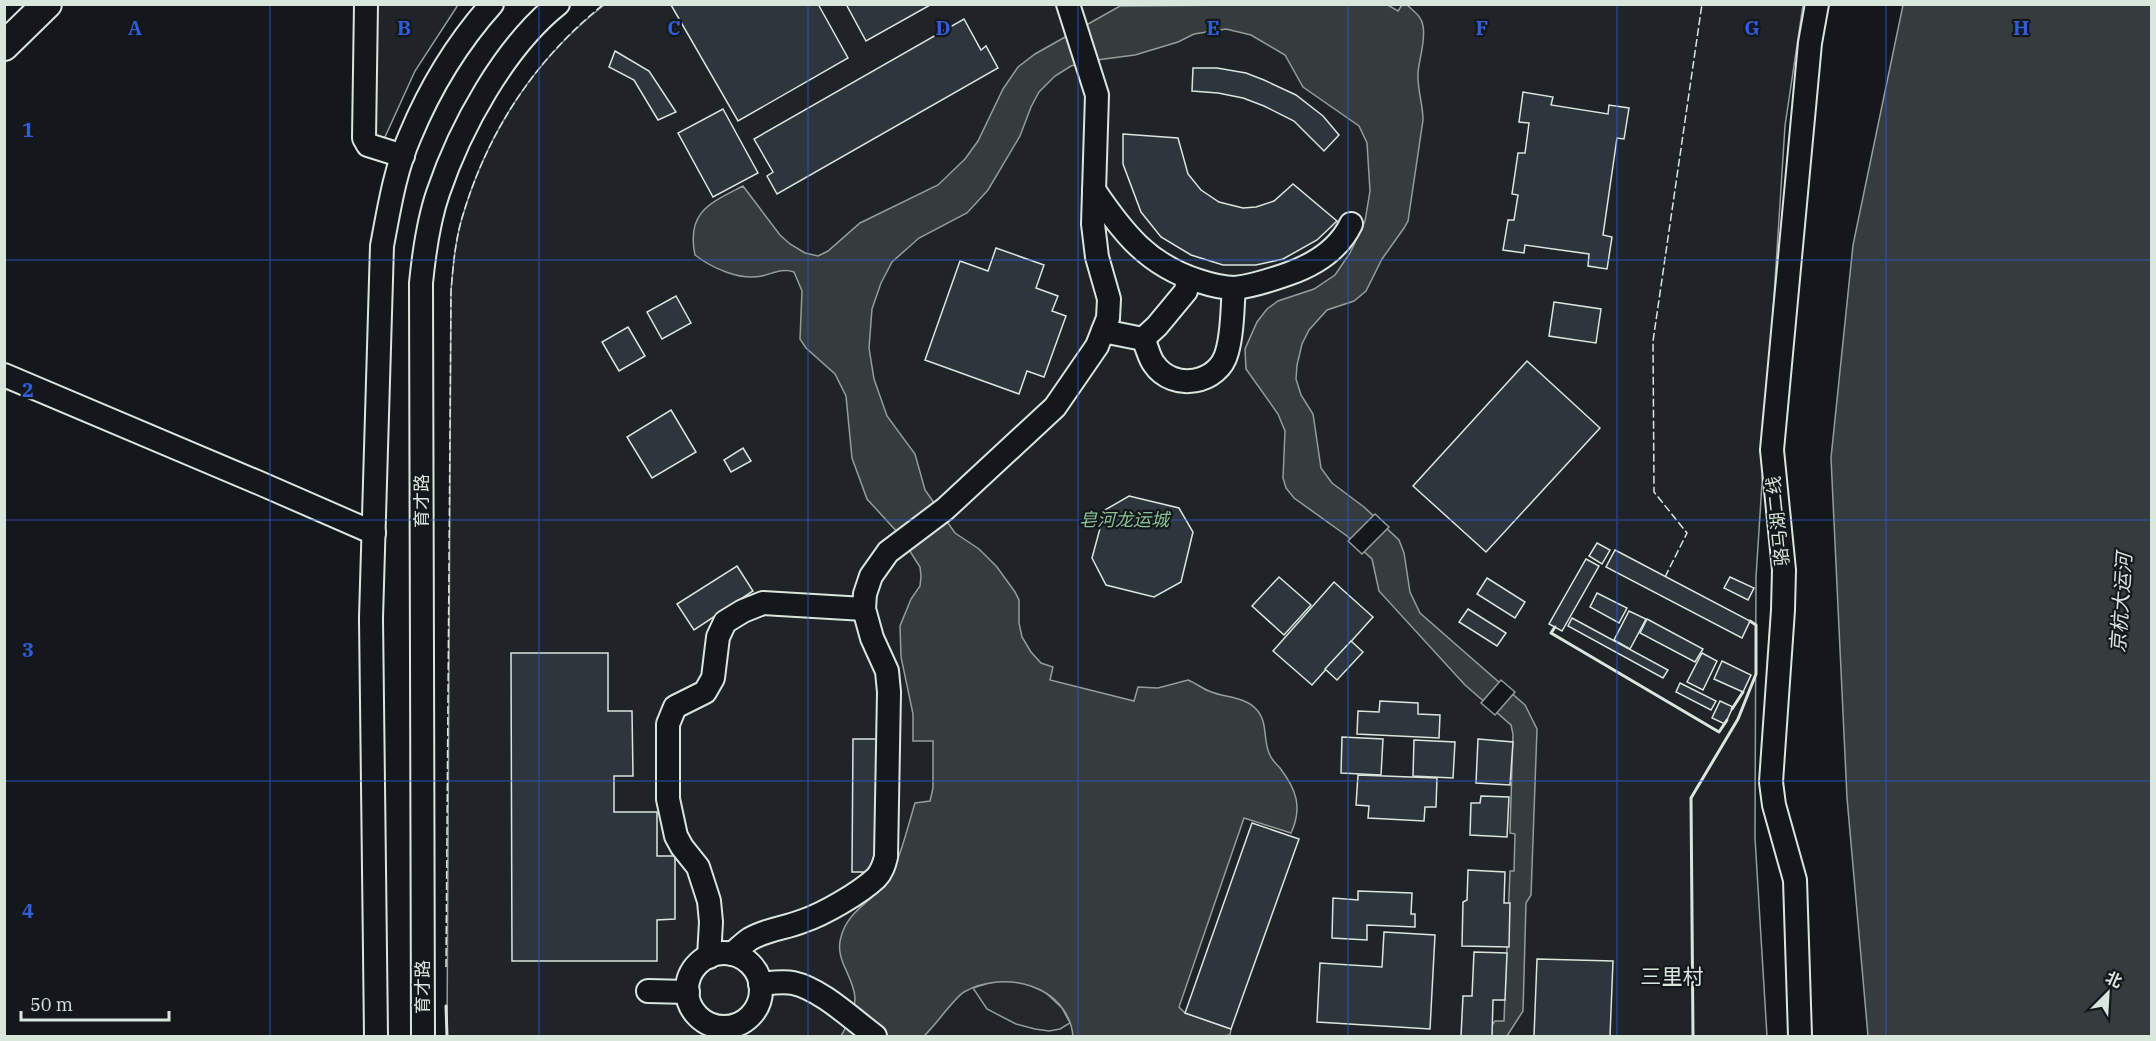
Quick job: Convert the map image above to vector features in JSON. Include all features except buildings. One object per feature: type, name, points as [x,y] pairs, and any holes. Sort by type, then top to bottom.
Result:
[{"type":"main road","points":[[4,46],[46,4]]},
{"type":"street","points":[[366,4],[364,138],[368,145],[403,156]]},
{"type":"street","points":[[376,1036],[372,630],[382,246],[390,202],[409,136],[437,81],[469,30],[492,4]]},
{"type":"street","name":"育才路","points":[[423,1036],[421,283],[425,247],[437,194],[476,106],[511,52],[558,4]]},
{"type":"street","points":[[732,954],[751,939],[773,929],[802,922],[826,911],[866,886],[877,877],[883,868],[886,857],[889,692],[887,671],[872,638],[864,609],[865,594],[871,576],[888,552],[945,509],[1055,407],[1097,346],[1108,318],[1109,299],[1097,257],[1092,224],[1097,95],[1068,4]]},
{"type":"street","name":"骆马湖二线","points":[[1800,1036],[1795,880],[1774,805],[1771,782],[1784,580],[1772,450],[1810,42],[1816,4]]},
{"type":"street","points":[[1094,190],[1116,223],[1139,248],[1162,266],[1188,278],[1215,286],[1234,288],[1258,284],[1295,272],[1322,258],[1344,239],[1351,224]]},
{"type":"street","points":[[1143,339],[1186,291],[1188,278]]},
{"type":"street","points":[[1143,339],[1154,364],[1166,375],[1182,381],[1207,378],[1219,369],[1227,353],[1234,288]]},
{"type":"street","points":[[1103,331],[1143,339]]},
{"type":"street","points":[[4,375],[374,533]]},
{"type":"street","points":[[709,957],[711,922],[709,901],[698,867],[676,836],[668,799],[668,724],[675,707],[705,692],[713,678],[718,637],[725,622],[743,611],[763,603],[864,609]]},
{"type":"street","points":[[732,954],[744,959],[753,967],[761,990],[759,1002],[753,1013],[727,1031],[699,1017],[692,1007],[688,992],[692,973],[699,964],[709,957],[732,954]]},
{"type":"street","points":[[760,984],[792,982],[829,1001],[875,1036]]},
{"type":"street","points":[[648,991],[688,992]]},
{"type":"green space","points":[[376,5],[458,5],[415,71],[384,139],[372,136]]},
{"type":"green space","name":"皂河龙运城","points":[[604,5],[1803,5],[1785,126],[1756,577],[1755,838],[1767,1036],[447,1036],[451,291],[456,245],[472,187],[499,128],[516,100],[556,50]]},
{"type":"shaded area","points":[[1008,980],[1025,983],[1045,992],[1062,1008],[1070,1023],[1060,1029],[1049,1031],[1016,1024],[987,1009],[973,988]]},
{"type":"water","points":[[1386,4],[1398,11],[1402,5],[1406,4],[1421,19],[1424,32],[1418,79],[1423,120],[1408,221],[1382,259],[1366,291],[1354,301],[1327,310],[1309,330],[1302,344],[1296,379],[1301,395],[1313,414],[1321,468],[1332,483],[1364,507],[1399,540],[1404,553],[1410,592],[1420,613],[1525,705],[1537,729],[1531,895],[1526,903],[1523,1011],[1507,1036],[1484,1036],[1495,1021],[1504,1021],[1510,871],[1514,871],[1515,834],[1510,833],[1513,734],[1511,725],[1465,685],[1379,591],[1372,559],[1347,536],[1294,498],[1286,488],[1283,478],[1285,431],[1278,414],[1246,369],[1245,349],[1257,322],[1267,309],[1278,301],[1314,289],[1335,275],[1350,253],[1365,221],[1370,191],[1367,143],[1359,126],[1303,87],[1285,55],[1251,35],[1226,29],[1194,34],[1178,42],[1135,55],[1089,61],[1071,66],[1055,76],[1039,92],[1020,136],[988,190],[967,213],[919,238],[892,262],[881,283],[872,309],[869,348],[874,379],[887,416],[915,454],[925,490],[955,533],[979,549],[997,567],[1015,592],[1019,600],[1019,623],[1022,637],[1041,663],[1053,667],[1050,680],[1134,701],[1138,687],[1158,688],[1188,680],[1206,690],[1240,699],[1260,714],[1270,755],[1294,791],[1297,807],[1295,824],[1291,833],[1244,818],[1179,1007],[1185,1013],[1231,1029],[1230,1035],[1073,1036],[1069,1019],[1059,1004],[1047,994],[1032,986],[1015,982],[997,982],[980,985],[964,992],[924,1036],[841,1036],[855,1003],[854,990],[840,953],[844,928],[854,913],[887,881],[900,853],[915,803],[930,801],[933,788],[933,741],[913,741],[913,714],[901,657],[900,626],[911,599],[920,586],[920,567],[899,534],[867,499],[852,458],[846,396],[835,374],[806,348],[800,339],[802,291],[794,272],[782,271],[745,277],[710,264],[695,255],[694,228],[698,219],[711,204],[743,186],[780,235],[790,244],[805,253],[818,256],[828,251],[860,223],[938,185],[965,159],[978,141],[1003,89],[1018,67],[1035,54],[1120,6]]},
{"type":"water","name":"京杭大运河","points":[[1903,5],[2151,5],[2151,1036],[1868,1036],[1847,798],[1831,458],[1853,245]]},
{"type":"pier","points":[[1375,514],[1389,527],[1362,554],[1348,541]]},
{"type":"pier","points":[[1501,680],[1515,692],[1495,715],[1481,703]]},
{"type":"fence","points":[[446,967],[451,291],[456,245],[472,187],[499,128],[516,100],[556,49],[604,4]]},
{"type":"fence","points":[[1665,577],[1687,533],[1654,492],[1653,341],[1702,4]]},
{"type":"wall","points":[[1693,1036],[1691,798],[1738,719],[1756,674],[1756,625],[1750,621]]},
{"type":"wall","points":[[1555,627],[1551,633],[1719,732],[1727,720]]},
{"type":"wall","points":[[1732,709],[1743,692]]},
{"type":"wall","points":[[446,1006],[447,1036]]},
{"type":"district","name":"三里村","points":[[1672,977]]}]
